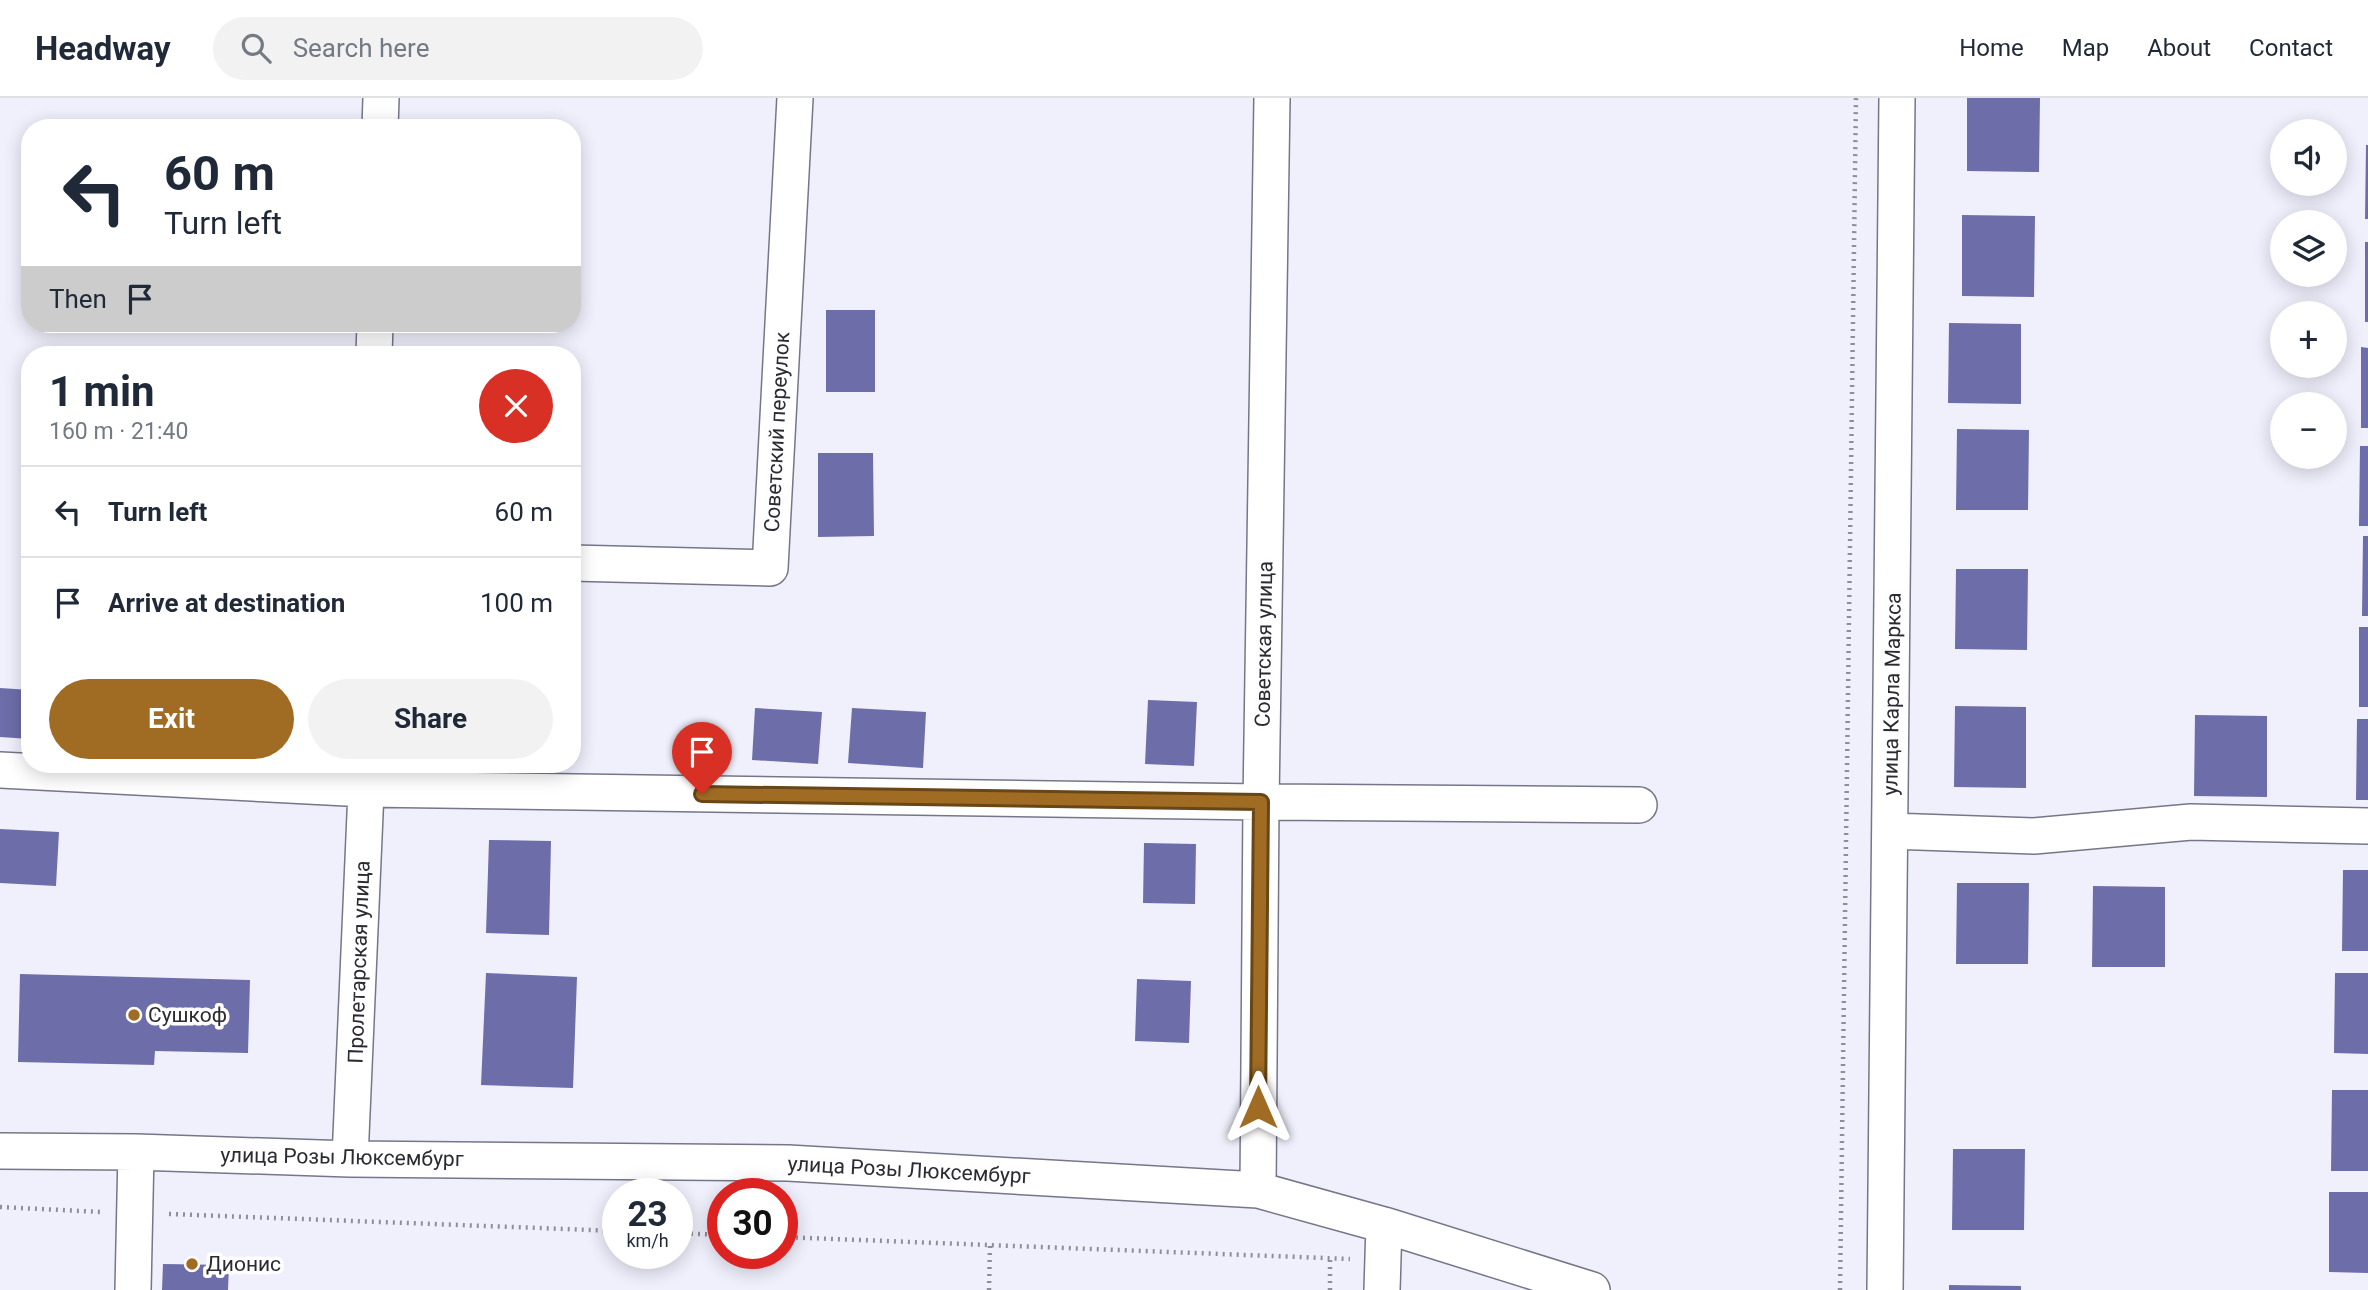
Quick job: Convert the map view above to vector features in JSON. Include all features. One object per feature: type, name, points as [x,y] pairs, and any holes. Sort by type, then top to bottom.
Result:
[{"type":"street","points":[[380,98],[380,119]]},
{"type":"street","name":"Советский переулок","points":[[581,563],[770,568],[795,98]]},
{"type":"street","name":"Советская улица","points":[[1258,1190],[1272,98]]},
{"type":"street","name":"улица Карла Маркса","points":[[1885,1290],[1897,98]]},
{"type":"street","points":[[0,770],[21,770]]},
{"type":"street","points":[[157,773],[1261,802],[1639,805]]},
{"type":"street","name":"Пролетарская улица","points":[[350,1159],[366,777]]},
{"type":"street","points":[[1891,831],[2034,836],[2191,822],[2368,826]]},
{"type":"street","name":"улица Розы Люксембург","points":[[0,1151],[136,1152],[350,1159],[788,1163],[1258,1190],[1384,1225],[1592,1290]]},
{"type":"street","points":[[133,1290],[136,1152]]},
{"type":"street","points":[[1383,1275],[1384,1225]]},
{"type":"path","points":[[1840,1290],[1856,98]]},
{"type":"path","points":[[0,1207],[602,1230]]},
{"type":"path","points":[[798,1238],[1330,1258],[1383,1275]]},
{"type":"path","points":[[989,1290],[990,1245]]},
{"type":"path","points":[[1330,1258],[1330,1290]]},
{"type":"building","points":[[1967,98],[2040,98],[2039,172],[1967,171]]},
{"type":"building","points":[[2368,145],[2368,219],[2365,219]]},
{"type":"building","points":[[1962,215],[2035,216],[2034,297],[1962,296]]},
{"type":"building","points":[[2365,242],[2368,242],[2368,322],[2365,322]]},
{"type":"building","points":[[826,310],[875,310],[875,392],[826,392]]},
{"type":"building","points":[[1949,323],[2021,324],[2021,404],[1948,403]]},
{"type":"building","points":[[2361,347],[2368,348],[2368,428],[2361,428]]},
{"type":"building","points":[[1957,429],[2029,430],[2028,510],[1956,510]]},
{"type":"building","points":[[2360,446],[2368,446],[2368,526],[2359,526]]},
{"type":"building","points":[[818,453],[873,453],[874,536],[818,537]]},
{"type":"building","points":[[2363,536],[2368,536],[2368,616],[2362,616]]},
{"type":"building","points":[[1956,569],[2028,569],[2027,650],[1955,649]]},
{"type":"building","points":[[2359,627],[2368,627],[2368,707],[2359,707]]},
{"type":"building","points":[[0,688],[21,689],[21,738],[0,737]]},
{"type":"building","points":[[1148,700],[1197,702],[1194,766],[1145,764]]},
{"type":"building","points":[[1955,706],[2026,707],[2026,788],[1954,787]]},
{"type":"building","points":[[755,708],[822,712],[818,764],[752,760]]},
{"type":"building","points":[[852,708],[926,712],[923,768],[848,763]]},
{"type":"building","points":[[2195,715],[2267,716],[2267,797],[2194,796]]},
{"type":"building","points":[[2357,719],[2368,719],[2368,800],[2356,800]]},
{"type":"building","points":[[0,829],[59,832],[56,886],[0,883]]},
{"type":"building","points":[[489,840],[551,841],[549,935],[486,933]]},
{"type":"building","points":[[1144,843],[1196,844],[1195,904],[1143,903]]},
{"type":"building","points":[[2343,870],[2368,870],[2368,951],[2342,951]]},
{"type":"building","points":[[1957,883],[2029,883],[2028,964],[1956,964]]},
{"type":"building","points":[[2093,886],[2165,887],[2165,967],[2092,967]]},
{"type":"building","points":[[486,973],[577,977],[573,1088],[481,1085]]},
{"type":"building","points":[[2335,973],[2368,973],[2368,1054],[2334,1053]]},
{"type":"building","name":"Сушкоф","points":[[20,974],[250,980],[248,1053],[155,1051],[154,1065],[18,1062]]},
{"type":"building","points":[[1137,979],[1191,981],[1189,1043],[1135,1041]]},
{"type":"building","points":[[2332,1090],[2368,1090],[2368,1171],[2331,1171]]},
{"type":"building","points":[[1953,1149],[2025,1149],[2024,1230],[1952,1230]]},
{"type":"building","points":[[2329,1192],[2368,1192],[2368,1273],[2329,1272]]},
{"type":"building","points":[[163,1264],[229,1265],[228,1290],[162,1290]]},
{"type":"building","points":[[1949,1285],[2021,1286],[2021,1290],[1949,1290]]},
{"type":"place","name":"Сушкоф","points":[[134,1015]]},
{"type":"place","name":"Дионис","points":[[192,1264]]},
{"type":"route","points":[[702,794],[1261,802],[1258,1107]]}]
